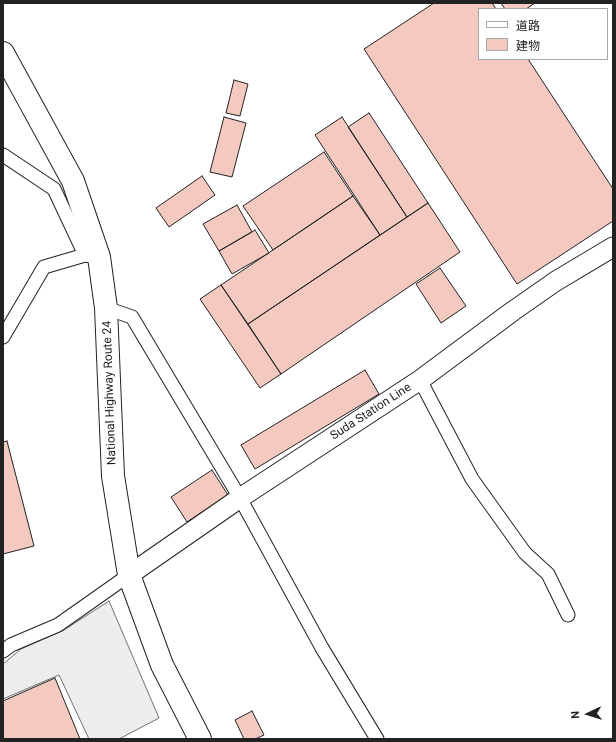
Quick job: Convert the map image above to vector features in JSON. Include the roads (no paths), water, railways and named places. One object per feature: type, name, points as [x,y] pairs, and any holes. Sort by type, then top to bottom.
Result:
[{"type":"highway","name":"National Highway Route 24","points":[[3,53],[73,181],[106,308],[113,476],[129,575],[162,665],[200,739]]},
{"type":"main road","name":"Suda Station Line","points":[[129,575],[240,498],[420,380],[556,281],[613,247]]},
{"type":"street","points":[[3,155],[54,189],[92,256],[44,267],[3,337]]},
{"type":"street","points":[[106,308],[132,317],[240,498],[322,648],[377,739]]},
{"type":"street","points":[[420,380],[472,479],[525,553],[548,574],[568,615]]},
{"type":"street","points":[[3,651],[11,644],[58,625],[129,575]]}]
